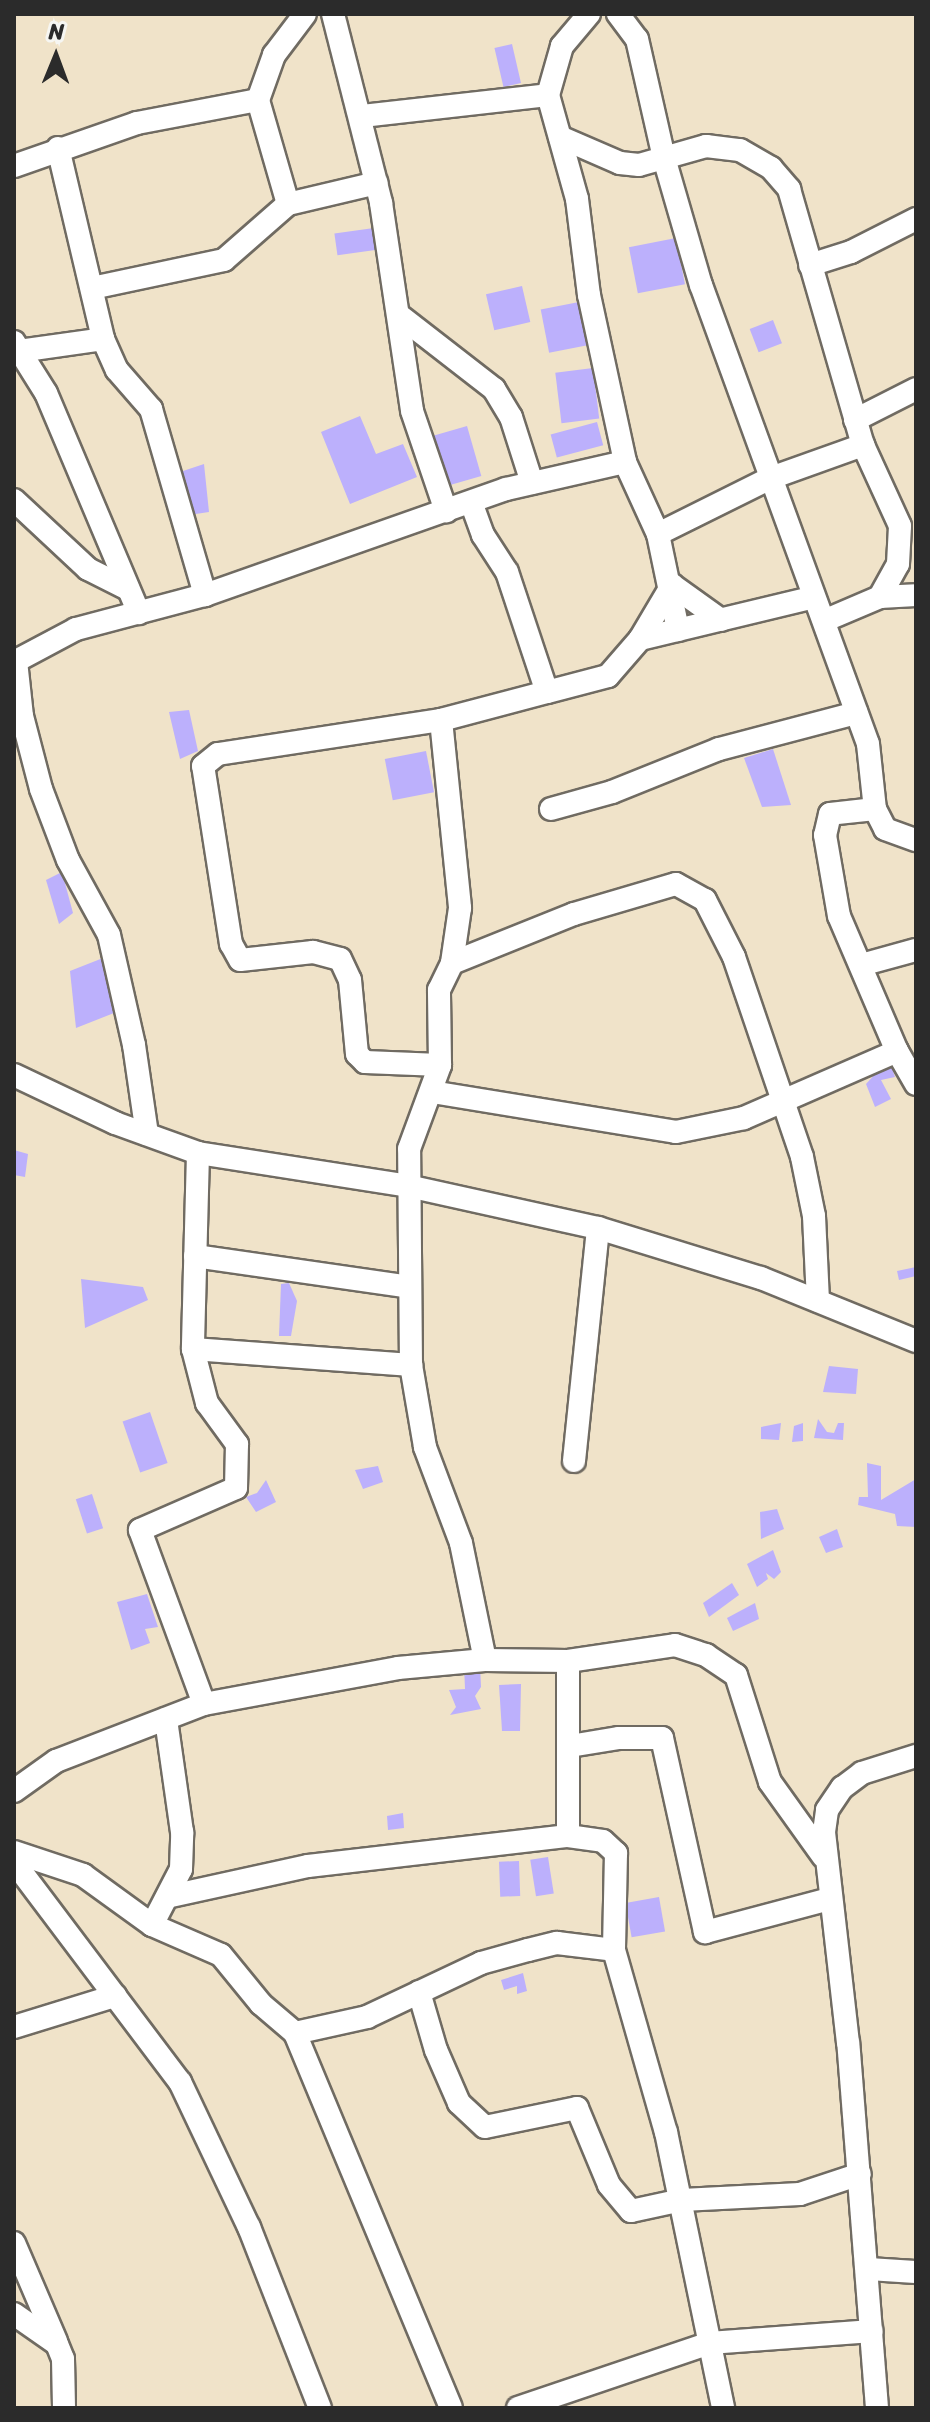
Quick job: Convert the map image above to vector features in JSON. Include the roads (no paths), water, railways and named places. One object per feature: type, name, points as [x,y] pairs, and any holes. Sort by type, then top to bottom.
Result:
[{"type":"street","points":[[288,204],[258,100],[274,55],[305,14]]},
{"type":"street","points":[[333,14],[377,183],[400,316],[412,411],[446,511]]},
{"type":"street","points":[[589,14],[562,46],[548,95],[577,199],[589,295],[625,462],[658,534],[672,585],[678,630]]},
{"type":"street","points":[[618,14],[637,39],[664,158],[701,285],[811,598],[826,620],[869,752],[875,809],[885,829],[916,840]]},
{"type":"street","points":[[362,116],[548,95]]},
{"type":"street","points":[[14,166],[58,148],[192,109],[258,100]]},
{"type":"street","points":[[560,137],[620,163],[639,165],[706,146],[740,150],[771,168],[789,189],[863,445],[903,542],[880,597]]},
{"type":"street","points":[[58,148],[103,339],[117,370],[146,397],[151,409],[205,595]]},
{"type":"street","points":[[92,288],[224,260],[288,204],[377,183]]},
{"type":"street","points":[[810,265],[851,252],[916,219]]},
{"type":"street","points":[[400,316],[494,389],[511,417],[532,483]]},
{"type":"street","points":[[103,339],[16,346],[46,393],[139,613]]},
{"type":"street","points":[[855,420],[916,389]]},
{"type":"street","points":[[658,534],[771,478],[863,445]]},
{"type":"street","points":[[147,1134],[134,1045],[109,935],[68,860],[41,789],[22,716],[15,662],[76,629],[205,595],[532,483],[625,462]]},
{"type":"street","points":[[14,500],[88,569],[128,589]]},
{"type":"street","points":[[471,502],[483,535],[507,572],[547,692]]},
{"type":"street","points":[[672,585],[721,620]]},
{"type":"street","points":[[440,1065],[365,1062],[357,1054],[350,980],[340,959],[313,952],[240,960],[231,944],[203,766],[218,754],[441,720],[608,676],[640,639],[672,585]]},
{"type":"street","points":[[826,620],[880,597],[916,595]]},
{"type":"street","points":[[640,639],[811,598]]},
{"type":"street","points":[[551,809],[612,792],[719,749],[856,713]]},
{"type":"street","points":[[441,720],[460,908],[452,963],[439,990],[440,1065],[409,1149],[411,1365],[425,1447],[461,1543],[485,1660]]},
{"type":"street","points":[[875,809],[830,814],[824,821],[839,916],[897,1051],[916,1084]]},
{"type":"street","points":[[452,963],[574,914],[676,884],[705,900],[734,957],[784,1101],[814,1216],[818,1301]]},
{"type":"street","points":[[861,965],[916,950]]},
{"type":"street","points":[[432,1092],[676,1132],[744,1118],[897,1051]]},
{"type":"street","points":[[14,1075],[147,1134],[198,1153],[408,1186],[598,1228],[710,1260],[916,1341]]},
{"type":"street","points":[[198,1153],[193,1349],[207,1403],[237,1444],[236,1488],[140,1530],[204,1704]]},
{"type":"street","points":[[574,1461],[598,1228]]},
{"type":"street","points":[[195,1256],[410,1287]]},
{"type":"street","points":[[193,1349],[411,1365]]},
{"type":"street","points":[[14,1791],[56,1761],[204,1704],[398,1668],[485,1660],[568,1661],[675,1645],[706,1655],[736,1675],[770,1782],[823,1856]]},
{"type":"street","points":[[568,1661],[568,1836]]},
{"type":"street","points":[[152,1925],[171,1896],[181,1869],[182,1832],[166,1719]]},
{"type":"street","points":[[570,1746],[619,1738],[662,1738],[705,1932],[829,1899]]},
{"type":"street","points":[[877,2408],[860,2174],[823,1856],[827,1810],[842,1788],[862,1773],[916,1756]]},
{"type":"street","points":[[171,1896],[308,1866],[568,1836],[603,1841],[616,1853],[614,1950],[640,2031],[682,2200],[723,2408]]},
{"type":"street","points":[[14,1852],[83,1875],[152,1925],[221,1955],[261,2004],[295,2033],[451,2408]]},
{"type":"street","points":[[14,1862],[180,2082],[249,2227],[320,2408]]},
{"type":"street","points":[[295,2033],[367,2017],[481,1963],[543,1946],[614,1950]]},
{"type":"street","points":[[419,1992],[436,2050],[459,2103],[485,2127],[577,2108],[609,2185],[631,2211],[682,2200],[800,2194],[860,2174]]},
{"type":"street","points":[[14,2027],[115,1996]]},
{"type":"street","points":[[14,2243],[63,2359],[64,2408]]},
{"type":"street","points":[[868,2269],[916,2272]]},
{"type":"street","points":[[14,2314],[57,2344]]},
{"type":"street","points":[[518,2408],[710,2343],[872,2331]]}]
